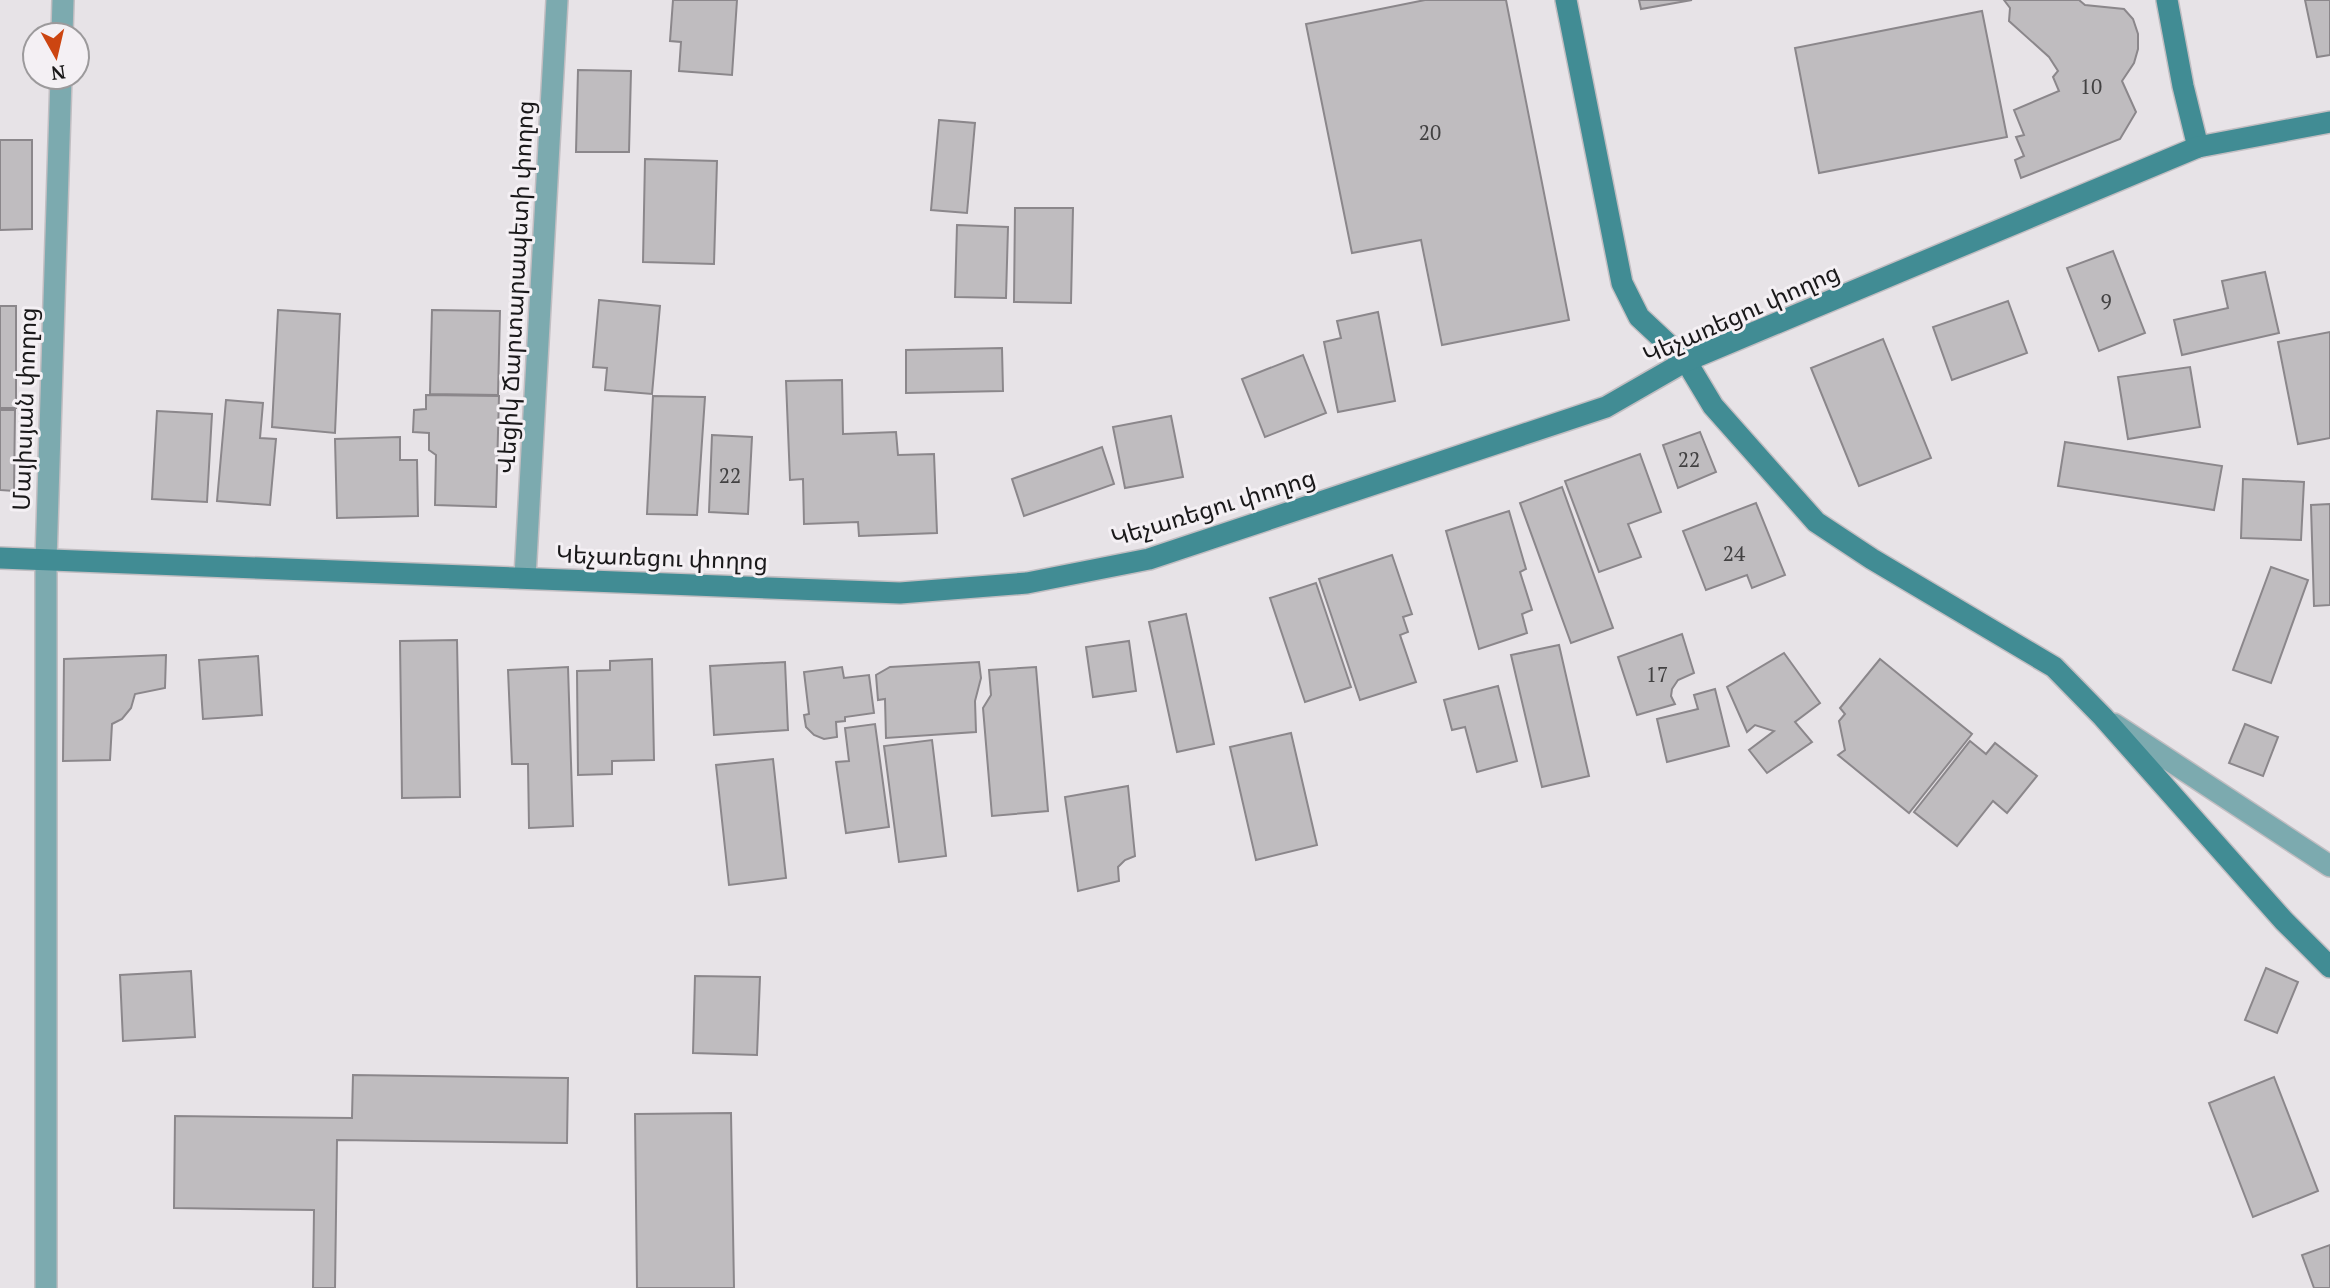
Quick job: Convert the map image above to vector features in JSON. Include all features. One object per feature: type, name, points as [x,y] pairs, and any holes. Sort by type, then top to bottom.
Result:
[{"type":"street","points":[[62,21],[63,0]]},
{"type":"street","name":"Վեցիկ Ճարտարապետի փողոց","points":[[525,577],[557,0]]},
{"type":"street","points":[[1566,0],[1622,284],[1639,317],[1686,361],[1713,406],[1816,522],[1872,559],[2054,667],[2103,717],[2284,921],[2330,968]]},
{"type":"street","points":[[2167,0],[2198,147]]},
{"type":"street","name":"Մայիսյան փողոց","points":[[46,1288],[46,560],[61,91]]},
{"type":"street","name":"Կեչառեցու փողոց","points":[[0,558],[900,593],[1027,583],[1149,559],[1606,407],[1686,361],[2198,147],[2330,122]]},
{"type":"street","points":[[2103,717],[2330,866]]},
{"type":"building","points":[[673,0],[737,0],[732,75],[679,71],[681,42],[670,41]]},
{"type":"building","points":[[1425,0],[1506,0],[1569,320],[1442,345],[1421,240],[1352,253],[1306,24]]},
{"type":"building","points":[[1639,0],[1692,0],[1641,9]]},
{"type":"building","points":[[2004,0],[2079,0],[2085,5],[2124,9],[2133,19],[2138,34],[2138,49],[2134,63],[2122,81],[2136,112],[2120,139],[2021,178],[2015,160],[2024,156],[2016,137],[2024,135],[2014,110],[2059,91],[2053,77],[2058,71],[2049,57],[2009,21],[2010,8]]},
{"type":"building","points":[[2305,0],[2330,0],[2330,55],[2317,57]]},
{"type":"building","points":[[1982,11],[2007,137],[1819,173],[1795,48]]},
{"type":"building","points":[[578,70],[631,71],[629,152],[576,152]]},
{"type":"building","points":[[939,120],[975,123],[967,213],[931,210]]},
{"type":"building","points":[[0,140],[32,140],[32,229],[0,230]]},
{"type":"building","points":[[645,159],[717,161],[714,264],[643,262]]},
{"type":"building","points":[[1015,208],[1073,208],[1071,303],[1014,302]]},
{"type":"building","points":[[957,225],[1008,227],[1006,298],[955,297]]},
{"type":"building","points":[[2113,251],[2145,333],[2099,351],[2067,268]]},
{"type":"building","points":[[2265,272],[2279,333],[2182,355],[2174,320],[2228,308],[2222,281]]},
{"type":"building","points":[[599,300],[660,306],[652,394],[605,390],[607,368],[593,367]]},
{"type":"building","points":[[2008,301],[2027,353],[1952,380],[1933,327]]},
{"type":"building","points":[[0,306],[16,306],[16,408],[0,408]]},
{"type":"building","points":[[278,310],[340,314],[335,433],[272,427]]},
{"type":"building","points":[[432,310],[500,311],[498,395],[430,394]]},
{"type":"building","points":[[1378,312],[1395,401],[1338,412],[1324,342],[1341,338],[1337,321]]},
{"type":"building","points":[[2330,332],[2330,438],[2298,444],[2278,342]]},
{"type":"building","points":[[1883,339],[1931,458],[1859,486],[1811,368]]},
{"type":"building","points":[[1002,348],[1003,391],[906,393],[906,350]]},
{"type":"building","points":[[1303,355],[1326,413],[1265,437],[1242,379]]},
{"type":"building","points":[[2190,367],[2200,427],[2128,439],[2118,377]]},
{"type":"building","points":[[842,380],[843,434],[896,432],[898,455],[934,454],[937,533],[859,536],[858,522],[804,524],[803,479],[790,480],[786,381]]},
{"type":"building","points":[[426,395],[499,396],[496,507],[435,505],[436,455],[429,450],[429,433],[413,432],[414,410],[426,409]]},
{"type":"building","points":[[653,396],[705,397],[697,515],[647,514]]},
{"type":"building","points":[[226,400],[263,403],[260,438],[276,439],[270,505],[217,501]]},
{"type":"building","points":[[0,410],[15,410],[14,491],[0,490]]},
{"type":"building","points":[[157,411],[212,414],[207,502],[152,499]]},
{"type":"building","points":[[1171,416],[1183,477],[1125,488],[1113,427]]},
{"type":"building","points":[[1700,432],[1716,472],[1678,488],[1663,445]]},
{"type":"building","points":[[712,435],[752,437],[748,514],[709,512]]},
{"type":"building","points":[[400,437],[400,460],[417,460],[418,516],[337,518],[335,439]]},
{"type":"building","points":[[2065,442],[2222,466],[2214,510],[2058,486]]},
{"type":"building","points":[[1102,447],[1114,484],[1024,516],[1012,479]]},
{"type":"building","points":[[1640,454],[1661,512],[1628,524],[1641,557],[1599,572],[1565,481]]},
{"type":"building","points":[[2243,479],[2304,482],[2301,540],[2241,538]]},
{"type":"building","points":[[1562,487],[1613,628],[1571,643],[1520,503]]},
{"type":"building","points":[[1756,503],[1785,575],[1752,588],[1747,575],[1706,590],[1683,531]]},
{"type":"building","points":[[2330,504],[2330,605],[2314,606],[2311,505]]},
{"type":"building","points":[[1509,511],[1526,569],[1520,572],[1532,610],[1522,614],[1527,633],[1479,649],[1446,531]]},
{"type":"building","points":[[1392,555],[1412,614],[1403,617],[1408,632],[1400,635],[1416,682],[1360,700],[1319,579]]},
{"type":"building","points":[[2271,567],[2308,580],[2271,683],[2233,670]]},
{"type":"building","points":[[1316,583],[1351,687],[1305,702],[1270,598]]},
{"type":"building","points":[[1186,614],[1214,744],[1177,752],[1149,622]]},
{"type":"building","points":[[1682,634],[1694,673],[1678,680],[1672,689],[1671,696],[1675,704],[1637,715],[1618,657]]},
{"type":"building","points":[[457,640],[460,797],[402,798],[400,641]]},
{"type":"building","points":[[1129,641],[1136,691],[1093,697],[1086,647]]},
{"type":"building","points":[[1559,645],[1589,776],[1542,787],[1511,655]]},
{"type":"building","points":[[1784,653],[1820,703],[1795,722],[1812,742],[1767,773],[1749,750],[1774,731],[1755,725],[1747,732],[1727,687]]},
{"type":"building","points":[[166,655],[165,688],[135,694],[131,708],[122,719],[112,724],[110,760],[63,761],[64,659]]},
{"type":"building","points":[[258,656],[262,715],[203,719],[199,660]]},
{"type":"building","points":[[652,659],[654,760],[612,761],[612,774],[578,775],[577,671],[610,670],[610,661]]},
{"type":"building","points":[[1880,659],[1972,734],[1909,813],[1838,755],[1845,750],[1839,721],[1845,714],[1840,708]]},
{"type":"building","points":[[785,662],[788,730],[714,735],[710,666]]},
{"type":"building","points":[[979,662],[981,678],[975,701],[976,732],[886,738],[885,699],[878,700],[876,675],[890,667]]},
{"type":"building","points":[[568,667],[573,826],[529,828],[528,764],[512,764],[508,670]]},
{"type":"building","points":[[842,667],[844,678],[869,675],[874,713],[845,717],[845,721],[836,722],[837,737],[824,739],[814,735],[806,727],[804,715],[809,714],[804,672]]},
{"type":"building","points":[[1036,667],[1048,811],[992,816],[983,708],[991,695],[989,670]]},
{"type":"building","points":[[1498,686],[1517,761],[1477,772],[1465,727],[1452,730],[1444,700]]},
{"type":"building","points":[[1715,689],[1729,746],[1667,762],[1657,719],[1698,709],[1694,695]]},
{"type":"building","points":[[875,724],[889,827],[846,833],[836,762],[849,761],[845,728]]},
{"type":"building","points":[[2245,724],[2278,737],[2263,776],[2229,763]]},
{"type":"building","points":[[1291,733],[1317,845],[1256,860],[1230,747]]},
{"type":"building","points":[[932,740],[946,856],[899,862],[884,746]]},
{"type":"building","points":[[1970,741],[1986,754],[1995,743],[2037,776],[2007,813],[1993,801],[1957,846],[1914,812]]},
{"type":"building","points":[[773,759],[786,878],[729,885],[716,765]]},
{"type":"building","points":[[1128,786],[1135,856],[1118,867],[1119,881],[1078,891],[1065,797]]},
{"type":"building","points":[[2266,968],[2298,982],[2277,1033],[2245,1020]]},
{"type":"building","points":[[191,971],[195,1037],[123,1041],[120,975]]},
{"type":"building","points":[[695,976],[760,977],[757,1055],[693,1053]]},
{"type":"building","points":[[353,1075],[568,1078],[567,1143],[337,1140],[335,1288],[313,1288],[314,1210],[174,1208],[175,1116],[352,1118]]},
{"type":"building","points":[[2274,1077],[2318,1191],[2253,1217],[2209,1103]]},
{"type":"building","points":[[731,1113],[734,1288],[637,1288],[635,1114]]},
{"type":"building","points":[[2330,1245],[2330,1288],[2314,1288],[2302,1255]]}]
